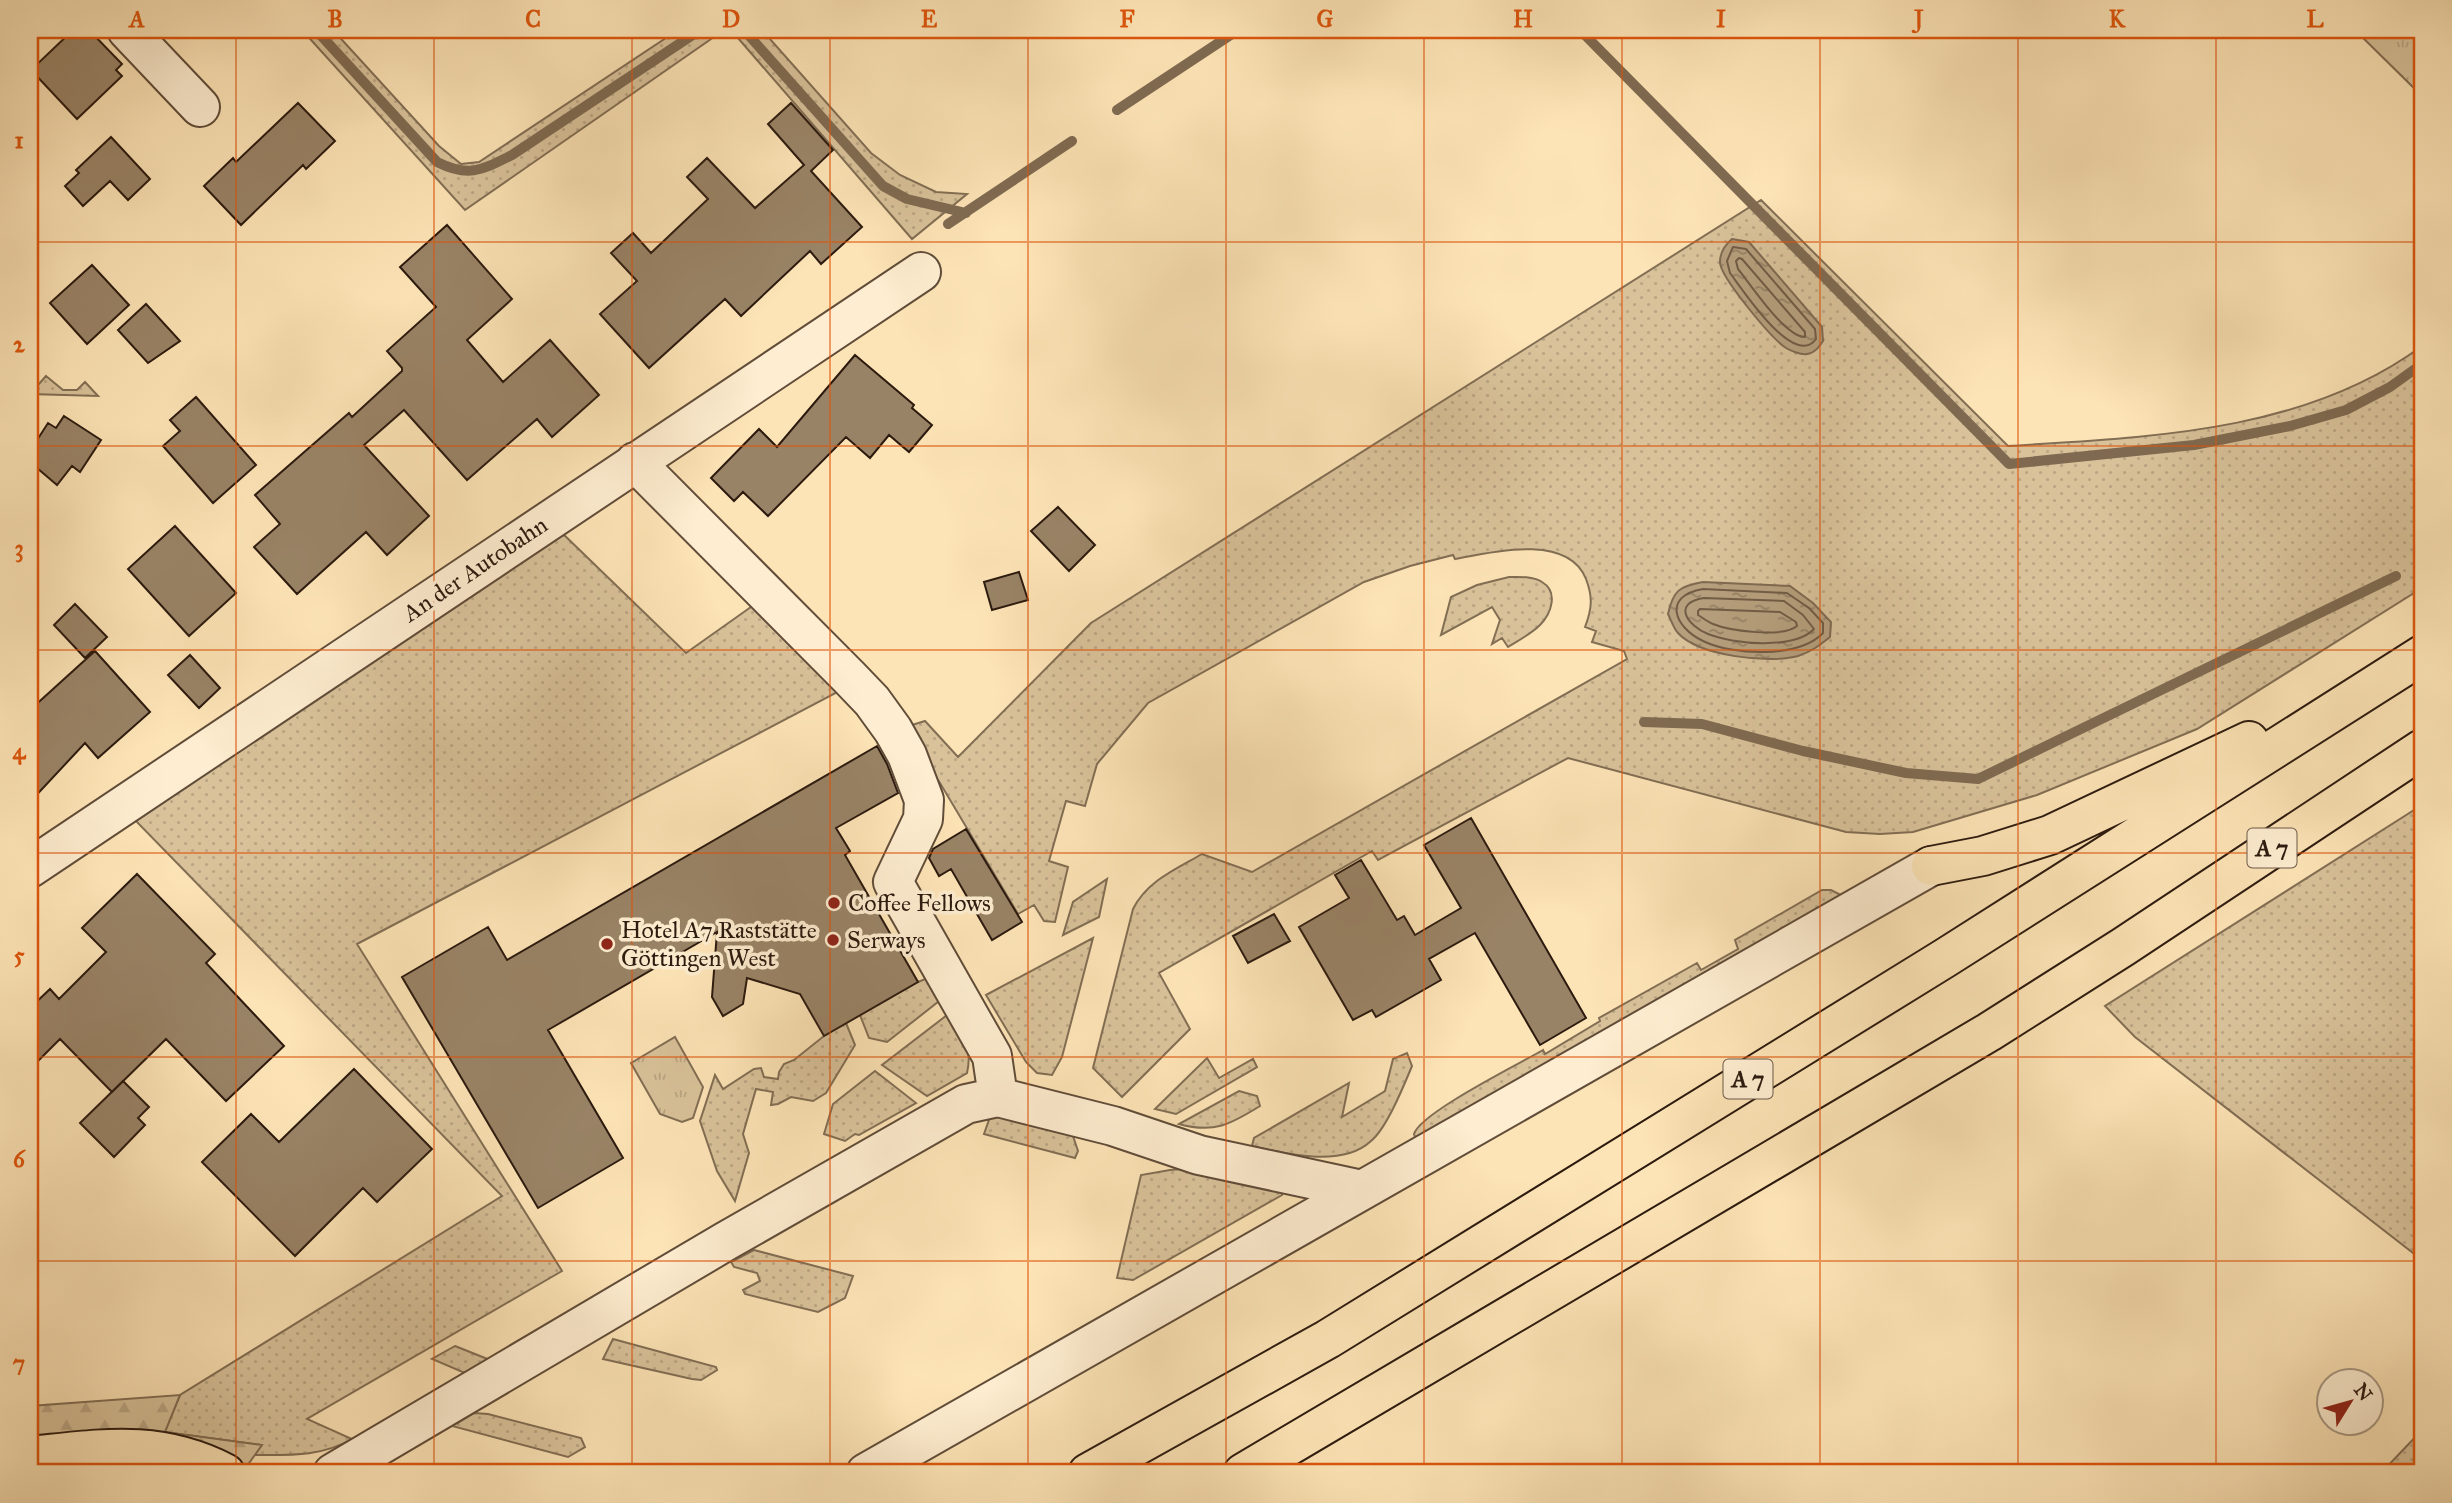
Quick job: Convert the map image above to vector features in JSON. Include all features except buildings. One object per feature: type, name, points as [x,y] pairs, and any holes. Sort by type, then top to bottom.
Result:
[{"type":"highway","points":[[1931,866],[1983,856],[2050,835],[2411,662]]},
{"type":"highway","name":"A 7","points":[[1088,1473],[1328,1339],[1945,958],[2411,662]]},
{"type":"highway","name":"A 7","points":[[1243,1473],[1989,1032],[2123,947],[2422,749]]},
{"type":"highway","points":[[30,1456],[103,1448],[155,1449],[206,1464],[225,1473]]},
{"type":"street","points":[[127,30],[200,107]]},
{"type":"street","name":"An der Autobahn","points":[[30,868],[921,272]]},
{"type":"street","points":[[635,462],[872,701],[907,755],[924,800],[923,820],[893,882],[992,1056],[998,1097]]},
{"type":"street","points":[[866,1473],[1931,866]]},
{"type":"street","points":[[333,1473],[966,1104],[998,1097],[1156,1139],[1199,1155],[1362,1190]]},
{"type":"green space","points":[[302,30],[333,30],[439,146],[461,164],[479,162],[678,30],[724,30],[465,210]]},
{"type":"green space","points":[[731,30],[762,30],[871,153],[900,175],[936,192],[967,194],[912,239]]},
{"type":"green space","points":[[2355,30],[2422,30],[2422,96]]},
{"type":"green space","points":[[1761,200],[2008,446],[2170,433],[2276,414],[2327,397],[2376,375],[2422,346],[2422,588],[2197,729],[2037,795],[1913,832],[1846,832],[1568,758],[1378,860],[1372,851],[1159,973],[1190,1029],[1122,1097],[1093,1068],[1133,909],[1146,891],[1163,877],[1202,854],[1252,872],[1627,659],[1624,651],[1592,642],[1596,631],[1585,627],[1591,603],[1586,579],[1577,565],[1563,555],[1527,549],[1455,559],[1453,555],[1410,566],[1364,582],[1148,703],[1097,764],[1085,806],[1066,801],[1049,861],[1068,867],[1055,922],[1044,921],[1034,905],[1018,914],[940,783],[902,728],[925,721],[958,757],[1091,623]]},
{"type":"green space","points":[[46,376],[63,390],[77,390],[85,382],[98,396],[30,394]]},
{"type":"green space","points":[[560,531],[686,653],[758,602],[847,687],[357,944],[562,1271],[307,1419],[352,1439],[340,1445],[304,1454],[254,1455],[261,1445],[164,1432],[180,1395],[502,1196],[132,817]]},
{"type":"green space","points":[[1509,577],[1535,579],[1550,591],[1550,609],[1544,620],[1529,634],[1508,647],[1502,638],[1492,644],[1500,620],[1492,607],[1441,635],[1451,597],[1477,585]]},
{"type":"green space","points":[[2422,805],[2422,1260],[2135,1037],[2105,1006]]},
{"type":"green space","points":[[1107,879],[1099,917],[1063,935],[1073,902]]},
{"type":"green space","points":[[1822,890],[1831,890],[1843,896],[1416,1140],[1414,1134],[1420,1125],[1451,1102],[1543,1050],[1545,1054],[1600,1021],[1599,1018],[1697,963],[1701,970],[1738,949],[1735,940]]},
{"type":"green space","points":[[1093,938],[1062,1057],[1052,1075],[1037,1073],[1026,1062],[986,995]]},
{"type":"green space","points":[[930,977],[943,998],[887,1042],[869,1038],[860,1015]]},
{"type":"green space","points":[[951,1012],[968,1048],[967,1073],[927,1096],[882,1065]]},
{"type":"green space","points":[[846,1023],[855,1045],[826,1093],[813,1101],[791,1097],[771,1105],[773,1092],[756,1089],[743,1134],[749,1153],[735,1201],[717,1171],[700,1121],[715,1075],[723,1089],[754,1069],[761,1068],[764,1077],[778,1079],[784,1064],[794,1060],[824,1036]]},
{"type":"green space","points":[[675,1037],[703,1087],[693,1118],[682,1122],[660,1114],[631,1063]]},
{"type":"green space","points":[[1407,1053],[1412,1066],[1395,1106],[1377,1135],[1359,1149],[1330,1157],[1314,1157],[1252,1146],[1254,1138],[1349,1083],[1342,1117],[1385,1091],[1393,1059]]},
{"type":"green space","points":[[1207,1058],[1219,1078],[1253,1059],[1257,1067],[1176,1114],[1155,1109]]},
{"type":"green space","points":[[875,1071],[916,1103],[845,1141],[824,1134],[833,1104]]},
{"type":"green space","points":[[1239,1091],[1257,1096],[1260,1106],[1222,1126],[1202,1128],[1179,1124]]},
{"type":"green space","points":[[999,1116],[1073,1136],[1078,1151],[1075,1158],[984,1134],[990,1117]]},
{"type":"green space","points":[[1193,1168],[1282,1191],[1282,1195],[1133,1280],[1117,1278],[1141,1175]]},
{"type":"green space","points":[[754,1250],[853,1276],[845,1298],[818,1312],[745,1294],[743,1290],[760,1281],[757,1273],[734,1267],[731,1262]]},
{"type":"green space","points":[[613,1339],[716,1367],[717,1370],[701,1380],[603,1359]]},
{"type":"green space","points":[[455,1346],[490,1360],[467,1374],[432,1359]]},
{"type":"green space","points":[[180,1395],[165,1432],[262,1445],[242,1473],[30,1473],[30,1406]]},
{"type":"green space","points":[[474,1413],[488,1414],[581,1438],[585,1447],[568,1457],[452,1426]]},
{"type":"green space","points":[[2422,1430],[2422,1473],[2381,1473]]},
{"type":"water","points":[[1732,239],[1749,242],[1822,327],[1823,341],[1815,351],[1802,354],[1786,348],[1759,321],[1737,293],[1720,262],[1723,249]]},
{"type":"water","points":[[1703,582],[1790,586],[1813,603],[1831,622],[1830,637],[1798,656],[1770,659],[1735,656],[1688,641],[1678,633],[1668,614],[1678,591],[1688,585]]},
{"type":"waterway","points":[[316,30],[437,162],[467,171],[484,168],[512,155],[700,30]]},
{"type":"waterway","points":[[744,30],[883,186],[907,199],[966,213]]},
{"type":"waterway","points":[[1117,110],[1238,30]]},
{"type":"waterway","points":[[1580,30],[2009,464],[2194,445],[2290,426],[2346,410],[2390,387],[2422,364]]},
{"type":"waterway","points":[[948,224],[1072,141]]},
{"type":"waterway","points":[[1644,722],[1702,724],[1803,751],[1906,773],[1978,779],[2396,576]]},
{"type":"place","name":"Coffee Fellows","points":[[834,903]]},
{"type":"place","name":"Serways","points":[[833,940]]},
{"type":"place","name":"Hotel A7 Raststätte Göttingen West","points":[[607,944]]}]
